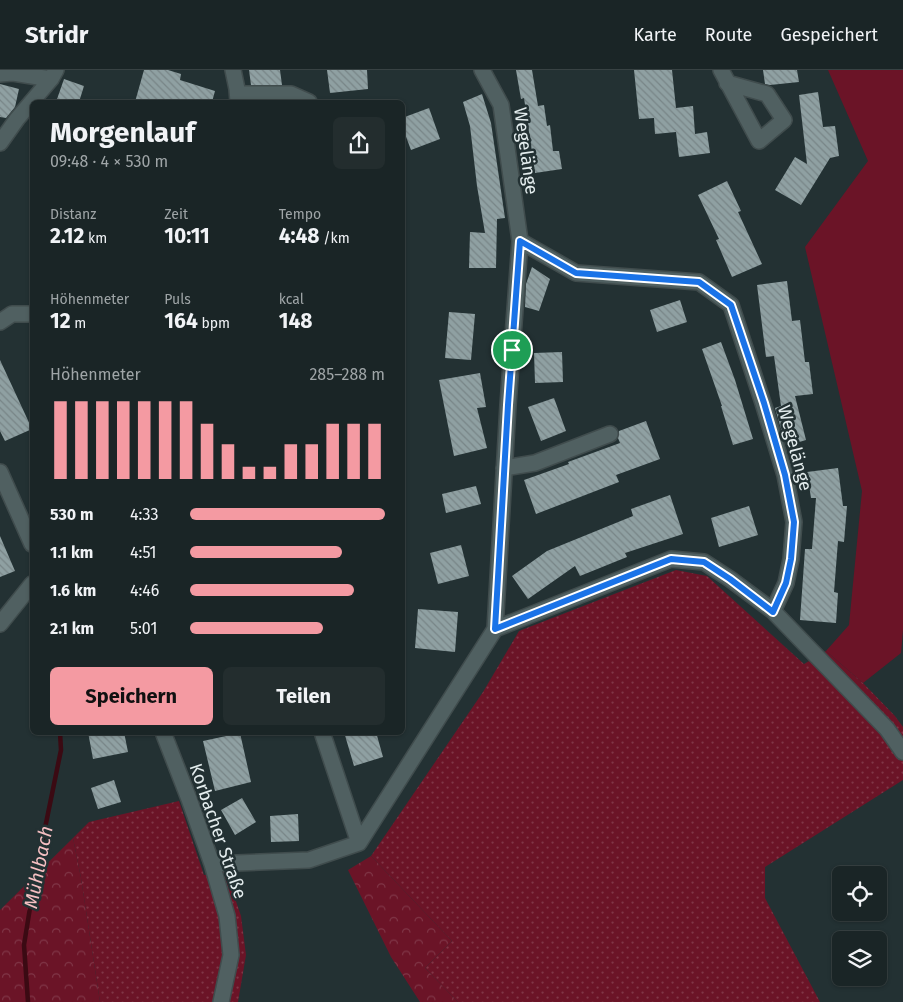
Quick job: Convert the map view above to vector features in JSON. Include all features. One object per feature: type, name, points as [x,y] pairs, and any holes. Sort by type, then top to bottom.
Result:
[{"type":"street","points":[[233,70],[238,89],[238,99]]},
{"type":"street","name":"Wegelänge","points":[[360,843],[495,629],[520,241],[501,104],[482,70]]},
{"type":"street","points":[[0,74],[54,75]]},
{"type":"street","points":[[33,100],[54,75]]},
{"type":"street","points":[[238,99],[245,94],[291,94],[304,100]]},
{"type":"street","points":[[0,142],[30,104]]},
{"type":"street","name":"Wegelänge","points":[[520,241],[576,273],[699,282],[731,305],[764,403],[785,475],[794,522],[791,559],[786,583],[773,612]]},
{"type":"street","points":[[0,322],[12,314],[30,314]]},
{"type":"street","points":[[504,468],[536,463],[610,434]]},
{"type":"street","points":[[0,472],[30,540]]},
{"type":"street","points":[[495,629],[671,559],[704,562],[773,612],[886,729],[903,752]]},
{"type":"street","points":[[0,624],[30,586]]},
{"type":"street","name":"Korbacher Straße","points":[[163,735],[190,799],[227,916],[230,955],[220,1002]]},
{"type":"street","points":[[212,864],[309,860],[360,843],[323,735]]},
{"type":"green space","points":[[828,70],[903,70],[903,630],[901,653],[863,683],[826,651],[849,625],[862,491],[805,247],[868,161]]},
{"type":"green space","points":[[676,570],[707,576],[804,664],[826,651],[863,683],[903,727],[903,780],[765,867],[765,898],[820,1002],[458,1002],[425,968],[452,941],[371,856],[483,692],[519,631]]},
{"type":"green space","points":[[179,801],[204,875],[226,872],[241,916],[246,955],[238,1002],[100,1002],[73,838],[89,822]]},
{"type":"green space","points":[[73,838],[100,1002],[0,1002],[0,910]]},
{"type":"green space","points":[[371,856],[452,941],[425,968],[458,1002],[420,1002],[391,957],[348,870]]},
{"type":"building","points":[[144,70],[168,70],[181,74],[180,80],[215,91],[213,100],[136,100]]},
{"type":"building","points":[[249,70],[280,70],[282,85],[251,85]]},
{"type":"building","points":[[327,70],[367,70],[368,89],[330,93]]},
{"type":"building","points":[[516,70],[532,70],[538,106],[544,105],[547,126],[550,125],[553,151],[559,151],[562,169],[535,173],[524,98],[521,99]]},
{"type":"building","points":[[634,70],[672,70],[676,108],[693,106],[695,134],[707,132],[710,153],[679,157],[676,132],[655,134],[654,118],[639,119]]},
{"type":"building","points":[[763,70],[797,70],[799,82],[765,84]]},
{"type":"building","points":[[64,79],[84,86],[80,100],[57,100]]},
{"type":"building","points":[[0,84],[19,89],[15,107],[6,118],[0,117]]},
{"type":"building","points":[[818,92],[823,127],[835,126],[839,156],[830,158],[801,205],[775,190],[795,157],[807,164],[799,95]]},
{"type":"building","points":[[482,94],[491,123],[505,218],[497,219],[496,268],[469,268],[470,232],[485,233],[470,126],[463,102]]},
{"type":"building","points":[[429,108],[440,139],[411,150],[405,134],[405,117]]},
{"type":"building","points":[[727,181],[741,211],[738,212],[762,264],[732,277],[716,240],[719,239],[698,195]]},
{"type":"building","points":[[532,267],[550,279],[539,311],[525,307],[526,284]]},
{"type":"building","points":[[787,281],[792,321],[800,320],[805,362],[809,362],[813,394],[795,396],[806,440],[786,446],[775,408],[781,406],[774,356],[766,357],[757,285]]},
{"type":"building","points":[[680,300],[687,322],[657,332],[650,310]]},
{"type":"building","points":[[449,312],[475,314],[471,360],[445,358]]},
{"type":"building","points":[[721,342],[753,439],[733,445],[722,406],[702,349]]},
{"type":"building","points":[[562,352],[563,382],[535,383],[534,353]]},
{"type":"building","points":[[0,360],[30,425],[30,430],[5,441],[0,431]]},
{"type":"building","points":[[480,373],[486,407],[477,408],[487,448],[454,456],[439,380]]},
{"type":"building","points":[[554,398],[566,431],[541,441],[528,407]]},
{"type":"building","points":[[646,421],[660,459],[616,475],[619,482],[536,514],[524,480],[620,443],[618,438],[619,431]]},
{"type":"building","points":[[838,468],[843,506],[847,506],[844,542],[838,541],[834,592],[838,593],[836,623],[800,620],[805,549],[812,549],[816,498],[811,498],[807,472]]},
{"type":"building","points":[[476,486],[481,504],[446,513],[442,494]]},
{"type":"building","points":[[670,495],[683,534],[625,553],[627,557],[580,576],[575,566],[528,599],[512,576],[547,551],[633,516],[631,509]]},
{"type":"building","points":[[749,506],[758,535],[719,547],[711,518]]},
{"type":"building","points":[[0,536],[15,571],[0,577]]},
{"type":"building","points":[[461,545],[469,576],[438,584],[430,553]]},
{"type":"building","points":[[418,609],[458,612],[455,652],[415,648]]},
{"type":"building","points":[[89,735],[125,735],[128,752],[93,759]]},
{"type":"building","points":[[231,735],[240,735],[251,782],[215,791],[203,741]]},
{"type":"building","points":[[345,735],[377,735],[383,757],[354,766]]},
{"type":"building","points":[[114,780],[121,802],[98,809],[91,788]]},
{"type":"building","points":[[242,798],[256,822],[235,835],[221,810]]},
{"type":"building","points":[[298,814],[299,841],[271,842],[270,816]]},
{"type":"waterway","name":"Mühlbach","points":[[28,1002],[24,945],[35,877],[61,750],[60,735]]},
{"type":"route","points":[[520,241],[576,273],[699,282],[731,305],[764,403],[785,475],[794,522],[791,559],[786,583],[773,612],[704,562],[671,559],[495,629],[512,350],[520,241]]}]
